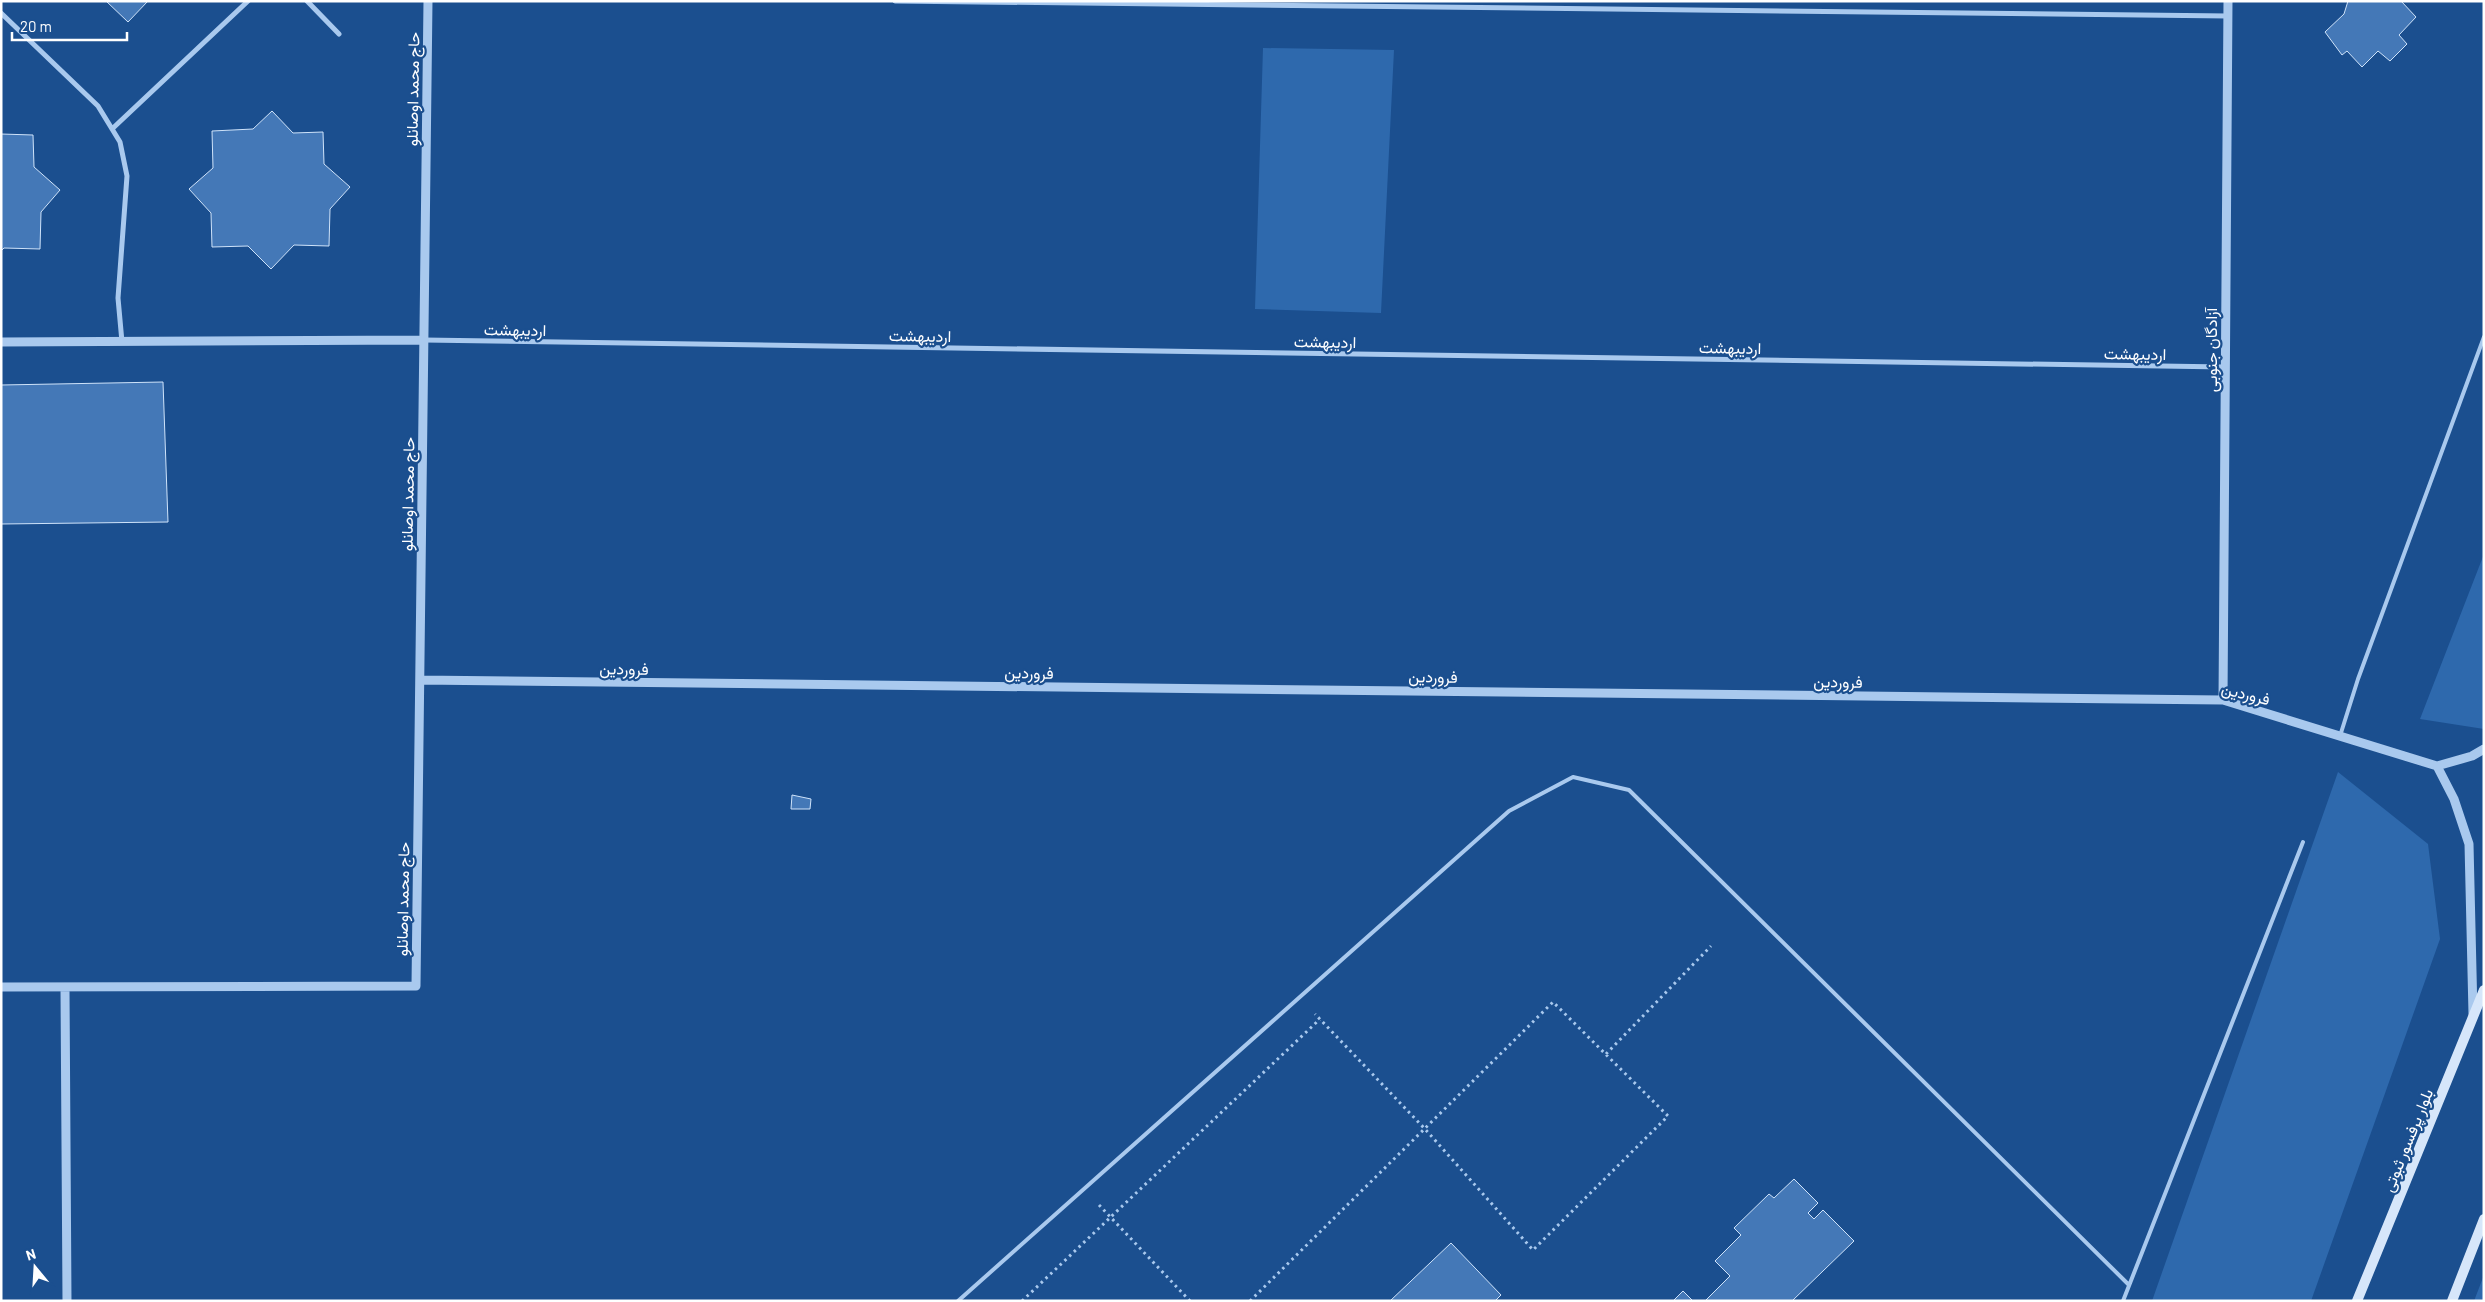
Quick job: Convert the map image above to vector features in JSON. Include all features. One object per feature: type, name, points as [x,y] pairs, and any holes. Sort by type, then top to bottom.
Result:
[{"type":"main road","name":"بلوار پرفسور ثبوتی","points":[[2358,1301],[2484,990]]},
{"type":"main road","points":[[2452,1301],[2484,1219]]},
{"type":"street","points":[[112,129],[248,1]]},
{"type":"street","points":[[307,1],[339,34]]},
{"type":"street","name":"حاج محمد اوصانلو","points":[[65,989],[416,986],[428,1]]},
{"type":"street","points":[[895,1],[2228,16]]},
{"type":"street","name":"آزادگان جنوبی","points":[[2223,700],[2228,1]]},
{"type":"street","points":[[1,12],[98,106],[120,142],[127,176],[118,298],[122,342]]},
{"type":"street","points":[[1,342],[424,340]]},
{"type":"street","name":"اردیبهشت","points":[[424,340],[2225,367]]},
{"type":"street","name":"فروردین","points":[[420,680],[2223,700],[2437,766]]},
{"type":"street","points":[[2474,1016],[2469,844],[2454,799],[2437,766],[2472,756],[2484,749]]},
{"type":"street","points":[[1,987],[65,989],[67,1301]]},
{"type":"lane","points":[[2340,736],[2358,678],[2484,337]]},
{"type":"lane","points":[[958,1301],[1509,811],[1572,777],[1629,790],[2129,1285]]},
{"type":"lane","points":[[2123,1301],[2303,842]]},
{"type":"path","points":[[1606,1054],[1711,946]]},
{"type":"path","points":[[1250,1301],[1425,1129],[1553,1002],[1668,1116],[1533,1250],[1425,1129],[1299,998]]},
{"type":"path","points":[[1022,1301],[1320,1019]]},
{"type":"path","points":[[1084,1189],[1190,1301]]},
{"type":"shaded area","points":[[1263,48],[1394,50],[1381,313],[1255,309]]},
{"type":"shaded area","points":[[2484,554],[2484,729],[2420,719]]},
{"type":"shaded area","points":[[2338,772],[2428,844],[2440,939],[2311,1301],[2152,1301]]},
{"type":"shaded area","points":[[2484,1275],[2484,1301],[2474,1301]]},
{"type":"building","points":[[106,1],[148,1],[128,22]]},
{"type":"building","points":[[2348,1],[2401,1],[2416,17],[2399,35],[2407,44],[2390,61],[2378,51],[2362,67],[2347,51],[2342,55],[2325,32],[2344,14]]},
{"type":"building","points":[[272,111],[293,133],[323,132],[324,164],[350,187],[330,209],[329,246],[294,245],[271,269],[248,246],[212,247],[211,213],[189,189],[213,168],[212,131],[253,129]]},
{"type":"building","points":[[1,134],[33,135],[34,167],[60,190],[41,212],[40,249],[4,248],[1,251]]},
{"type":"building","points":[[163,382],[168,522],[1,524],[1,385]]},
{"type":"building","points":[[792,795],[811,799],[810,809],[791,809]]},
{"type":"building","points":[[1794,1179],[1818,1203],[1808,1213],[1814,1219],[1823,1210],[1854,1241],[1792,1301],[1705,1301],[1730,1276],[1715,1261],[1741,1235],[1734,1228],[1769,1194],[1774,1198]]},
{"type":"building","points":[[1451,1243],[1501,1295],[1495,1301],[1390,1301]]},
{"type":"building","points":[[1683,1291],[1693,1301],[1673,1301]]}]
